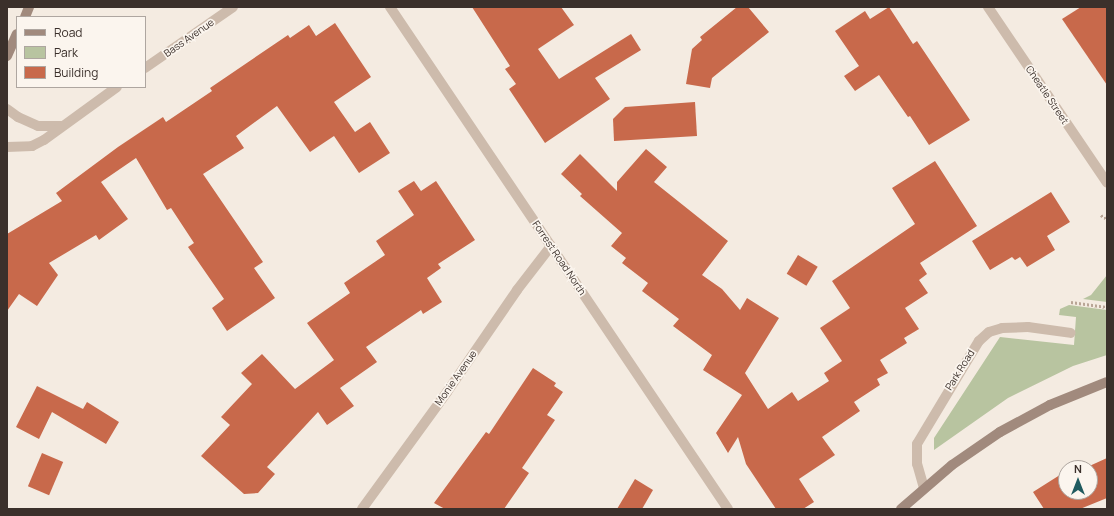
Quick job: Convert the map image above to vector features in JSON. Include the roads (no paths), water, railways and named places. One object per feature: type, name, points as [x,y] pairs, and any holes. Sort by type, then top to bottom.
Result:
[{"type":"main road","points":[[7,56],[16,36]]},
{"type":"main road","points":[[901,509],[924,488],[1000,432],[1056,402],[1107,382]]},
{"type":"street","name":"Bass Avenue","points":[[146,67],[234,7]]},
{"type":"street","name":"Forrest Road North","points":[[390,7],[728,509]]},
{"type":"street","name":"Cheatle Street","points":[[988,7],[1107,183]]},
{"type":"street","points":[[7,147],[32,146],[117,88]]},
{"type":"street","points":[[7,109],[18,117],[38,126],[61,126]]},
{"type":"street","name":"Monie Avenue","points":[[362,509],[447,392],[517,290],[551,246]]},
{"type":"street","name":"Park Road","points":[[924,488],[916,464],[917,444],[979,341],[989,332],[1002,328],[1028,327],[1071,333]]}]
